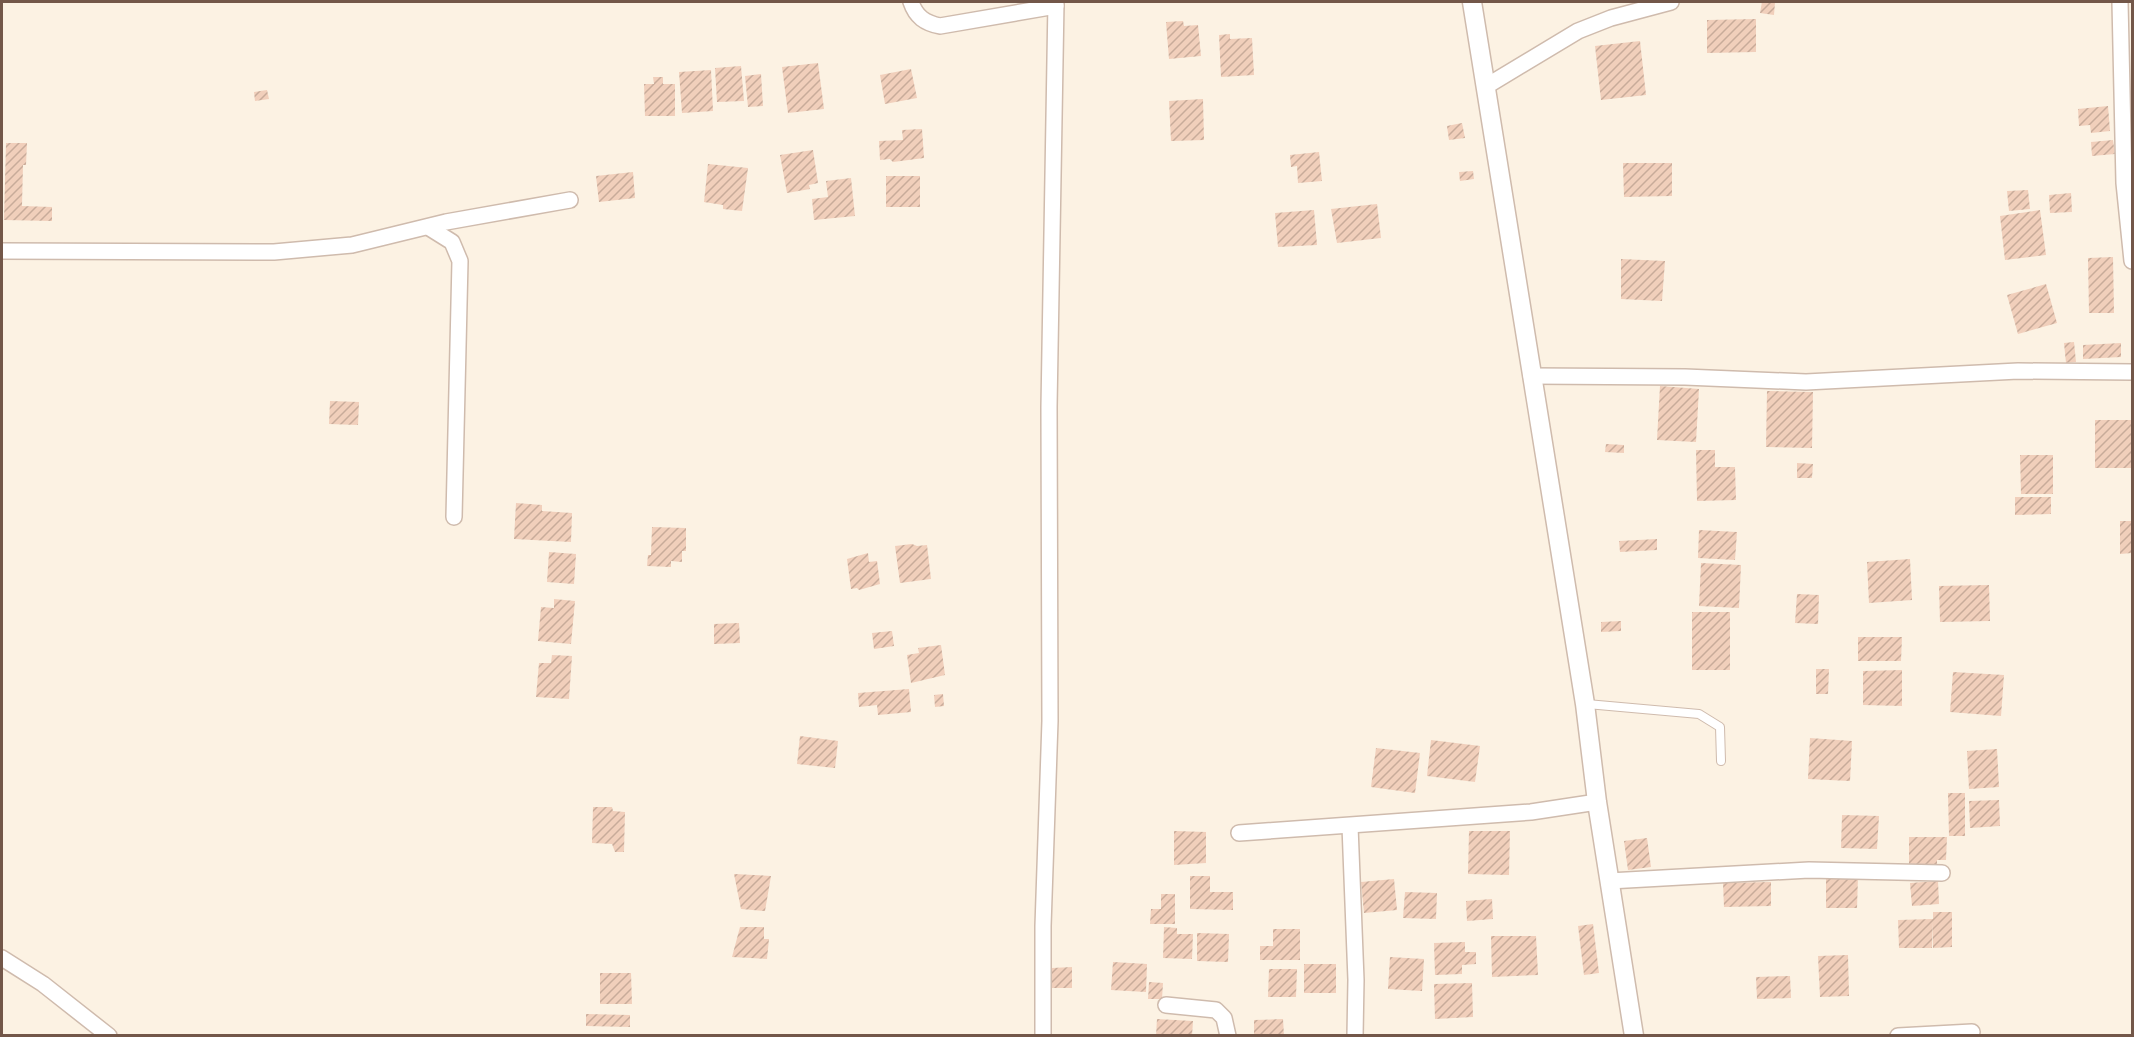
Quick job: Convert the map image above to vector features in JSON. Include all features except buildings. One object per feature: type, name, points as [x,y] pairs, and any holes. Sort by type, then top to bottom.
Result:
[{"type":"street","points":[[911,2],[920,18],[929,24],[940,26],[1056,4],[1049,407],[1050,721],[1042,1035]]},
{"type":"street","points":[[1472,2],[1585,704],[1597,802],[1634,1035]]},
{"type":"street","points":[[1485,87],[1578,31],[1611,18],[1671,2]]},
{"type":"street","points":[[2120,2],[2124,183],[2133,261]]},
{"type":"street","points":[[2,251],[274,252],[352,244],[570,200]]},
{"type":"street","points":[[428,227],[452,242],[460,261],[454,517]]},
{"type":"street","points":[[1531,376],[1685,377],[1806,382],[2018,371],[2133,372]]},
{"type":"street","points":[[1239,833],[1531,812],[1597,802]]},
{"type":"street","points":[[1350,826],[1356,980],[1355,1035]]},
{"type":"street","points":[[1609,881],[1809,870],[1942,873]]},
{"type":"street","points":[[2,958],[43,984],[109,1035]]},
{"type":"street","points":[[1166,1005],[1216,1010],[1224,1018],[1228,1035]]},
{"type":"street","points":[[1898,1035],[1972,1032]]},
{"type":"lane","points":[[1585,704],[1698,714],[1720,727],[1721,761]]}]
